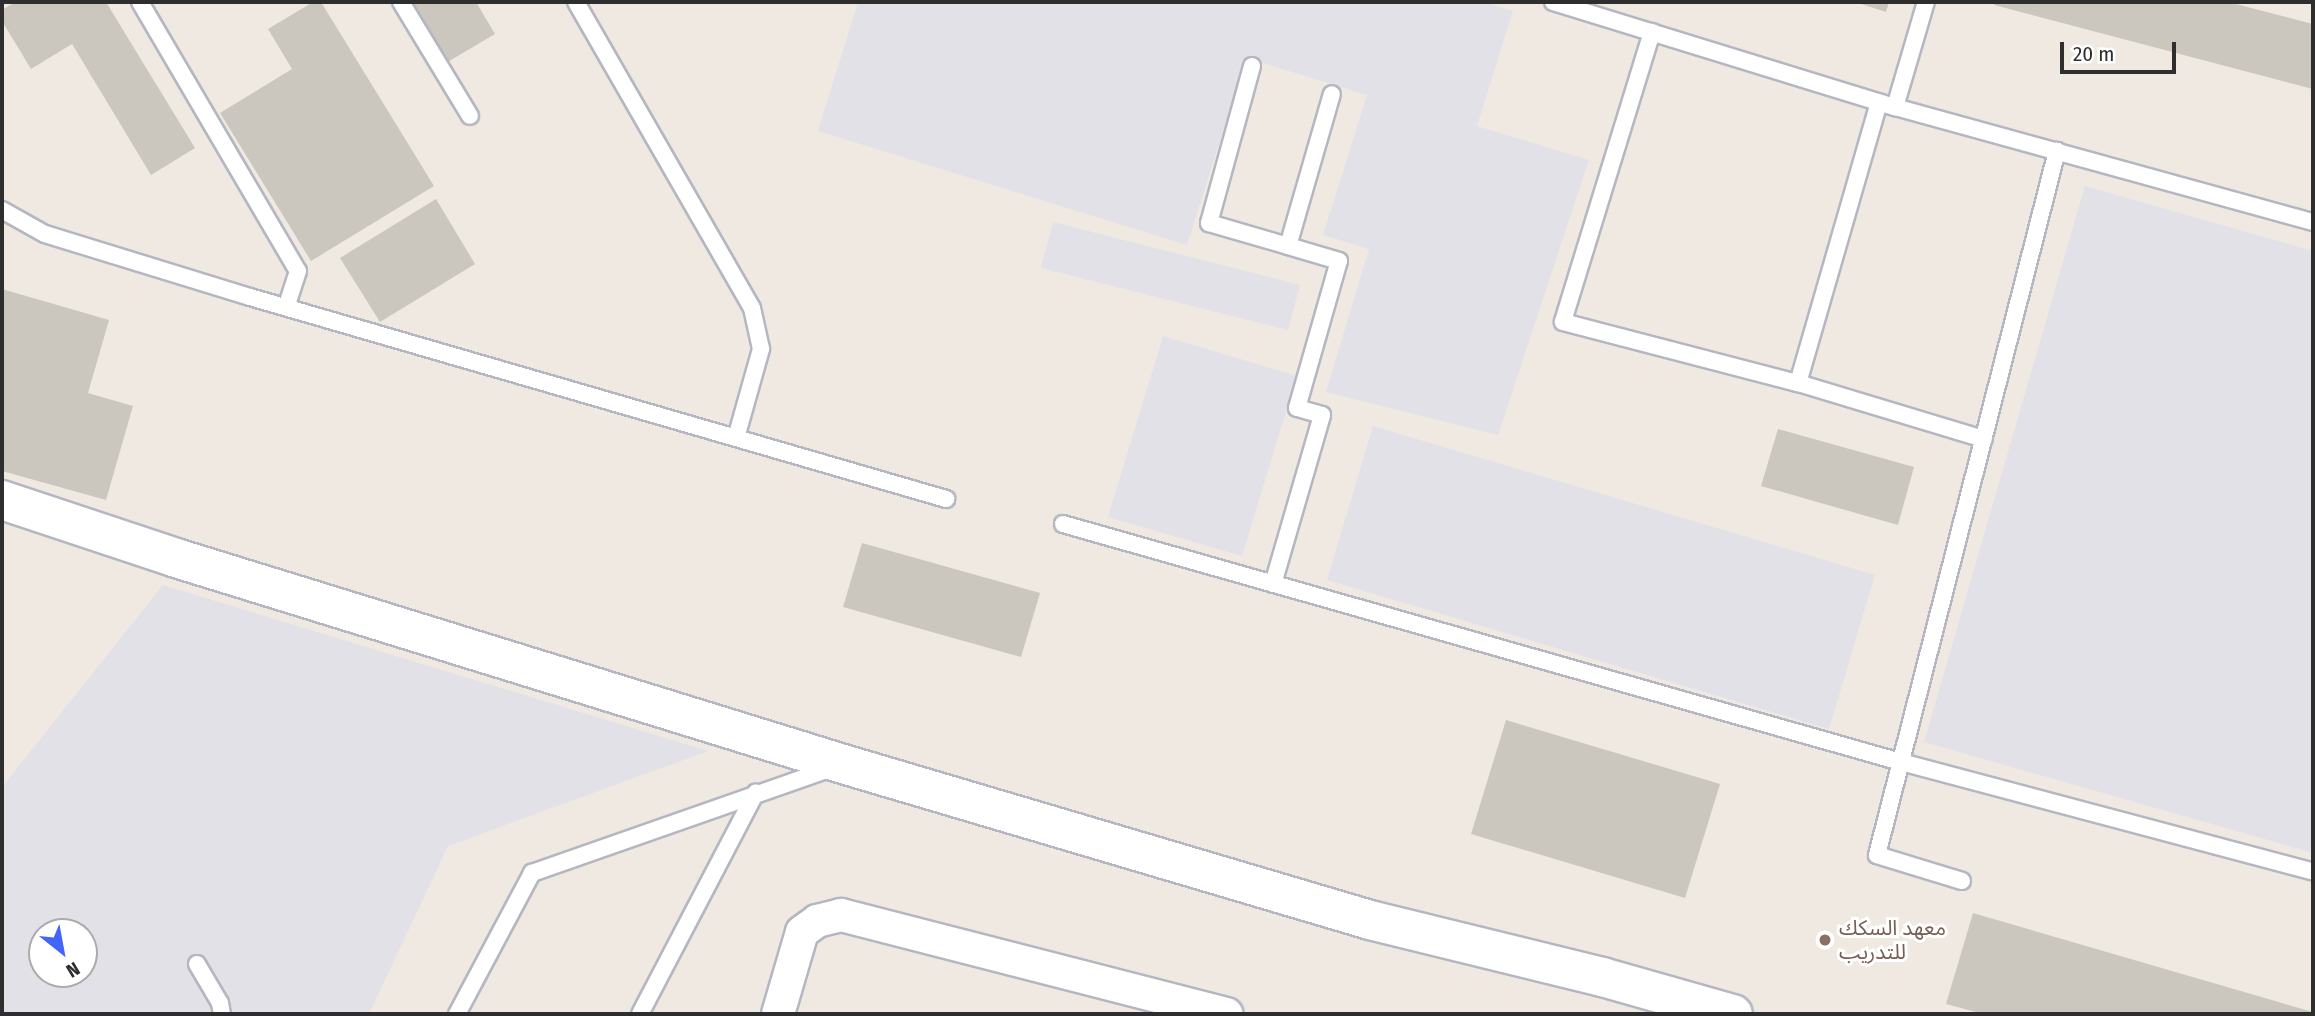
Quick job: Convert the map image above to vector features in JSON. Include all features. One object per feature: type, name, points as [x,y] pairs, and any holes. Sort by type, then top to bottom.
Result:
[{"type":"street","points":[[2,500],[176,558],[844,764],[1370,920],[1602,977],[1733,1014]]},
{"type":"street","points":[[778,1014],[802,932],[817,921],[841,915],[1227,1014]]},
{"type":"lane","points":[[140,2],[298,271],[286,307]]},
{"type":"lane","points":[[401,2],[470,116]]},
{"type":"lane","points":[[576,2],[628,87],[752,308],[761,349],[736,438]]},
{"type":"lane","points":[[1553,2],[1895,107],[2313,222]]},
{"type":"lane","points":[[1895,107],[1926,2]]},
{"type":"lane","points":[[1652,32],[1563,322],[1798,383],[1984,439]]},
{"type":"lane","points":[[1252,66],[1209,223],[1339,261],[1297,408],[1322,415],[1273,584]]},
{"type":"lane","points":[[1288,247],[1332,94]]},
{"type":"lane","points":[[1798,383],[1879,102]]},
{"type":"lane","points":[[1962,881],[1877,855],[2057,151]]},
{"type":"lane","points":[[2,210],[46,234],[286,307],[947,499]]},
{"type":"lane","points":[[1063,524],[1901,762],[2313,872]]},
{"type":"lane","points":[[457,1014],[532,873],[756,792],[844,764]]},
{"type":"lane","points":[[640,1014],[756,792]]},
{"type":"lane","points":[[197,964],[220,1003],[222,1014]]},
{"type":"shaded area","points":[[858,2],[1483,2],[1513,11],[1477,126],[1589,160],[1498,435],[1326,392],[1369,249],[1323,235],[1367,95],[1246,58],[1187,245],[818,131]]},
{"type":"shaded area","points":[[2085,186],[2313,251],[2313,853],[1924,742]]},
{"type":"shaded area","points":[[1053,222],[1300,285],[1288,330],[1041,268]]},
{"type":"shaded area","points":[[1163,336],[1297,376],[1242,556],[1108,517]]},
{"type":"shaded area","points":[[1373,426],[1875,575],[1829,729],[1327,580]]},
{"type":"shaded area","points":[[163,585],[708,751],[448,846],[369,1014],[2,1014],[2,787]]},
{"type":"building","points":[[15,2],[106,2],[195,148],[151,175],[72,44],[31,69],[2,21],[2,10]]},
{"type":"building","points":[[313,2],[321,2],[434,186],[311,261],[220,113],[292,69],[268,29]]},
{"type":"building","points":[[410,2],[476,2],[495,34],[446,63]]},
{"type":"building","points":[[1855,2],[1889,2],[1886,12]]},
{"type":"building","points":[[1995,2],[2228,2],[2313,24],[2313,89],[1994,5]]},
{"type":"building","points":[[436,199],[475,264],[380,322],[340,258]]},
{"type":"building","points":[[2,289],[109,320],[88,393],[133,406],[106,500],[2,471]]},
{"type":"building","points":[[1778,429],[1914,467],[1898,525],[1761,486]]},
{"type":"building","points":[[862,543],[1040,593],[1021,657],[843,607]]},
{"type":"building","points":[[1506,720],[1720,784],[1685,898],[1471,834]]},
{"type":"building","points":[[1973,913],[2313,1014],[1983,1014],[1946,1004]]},
{"type":"place","name":"معهد السكك للتدريب","points":[[1825,940]]}]
